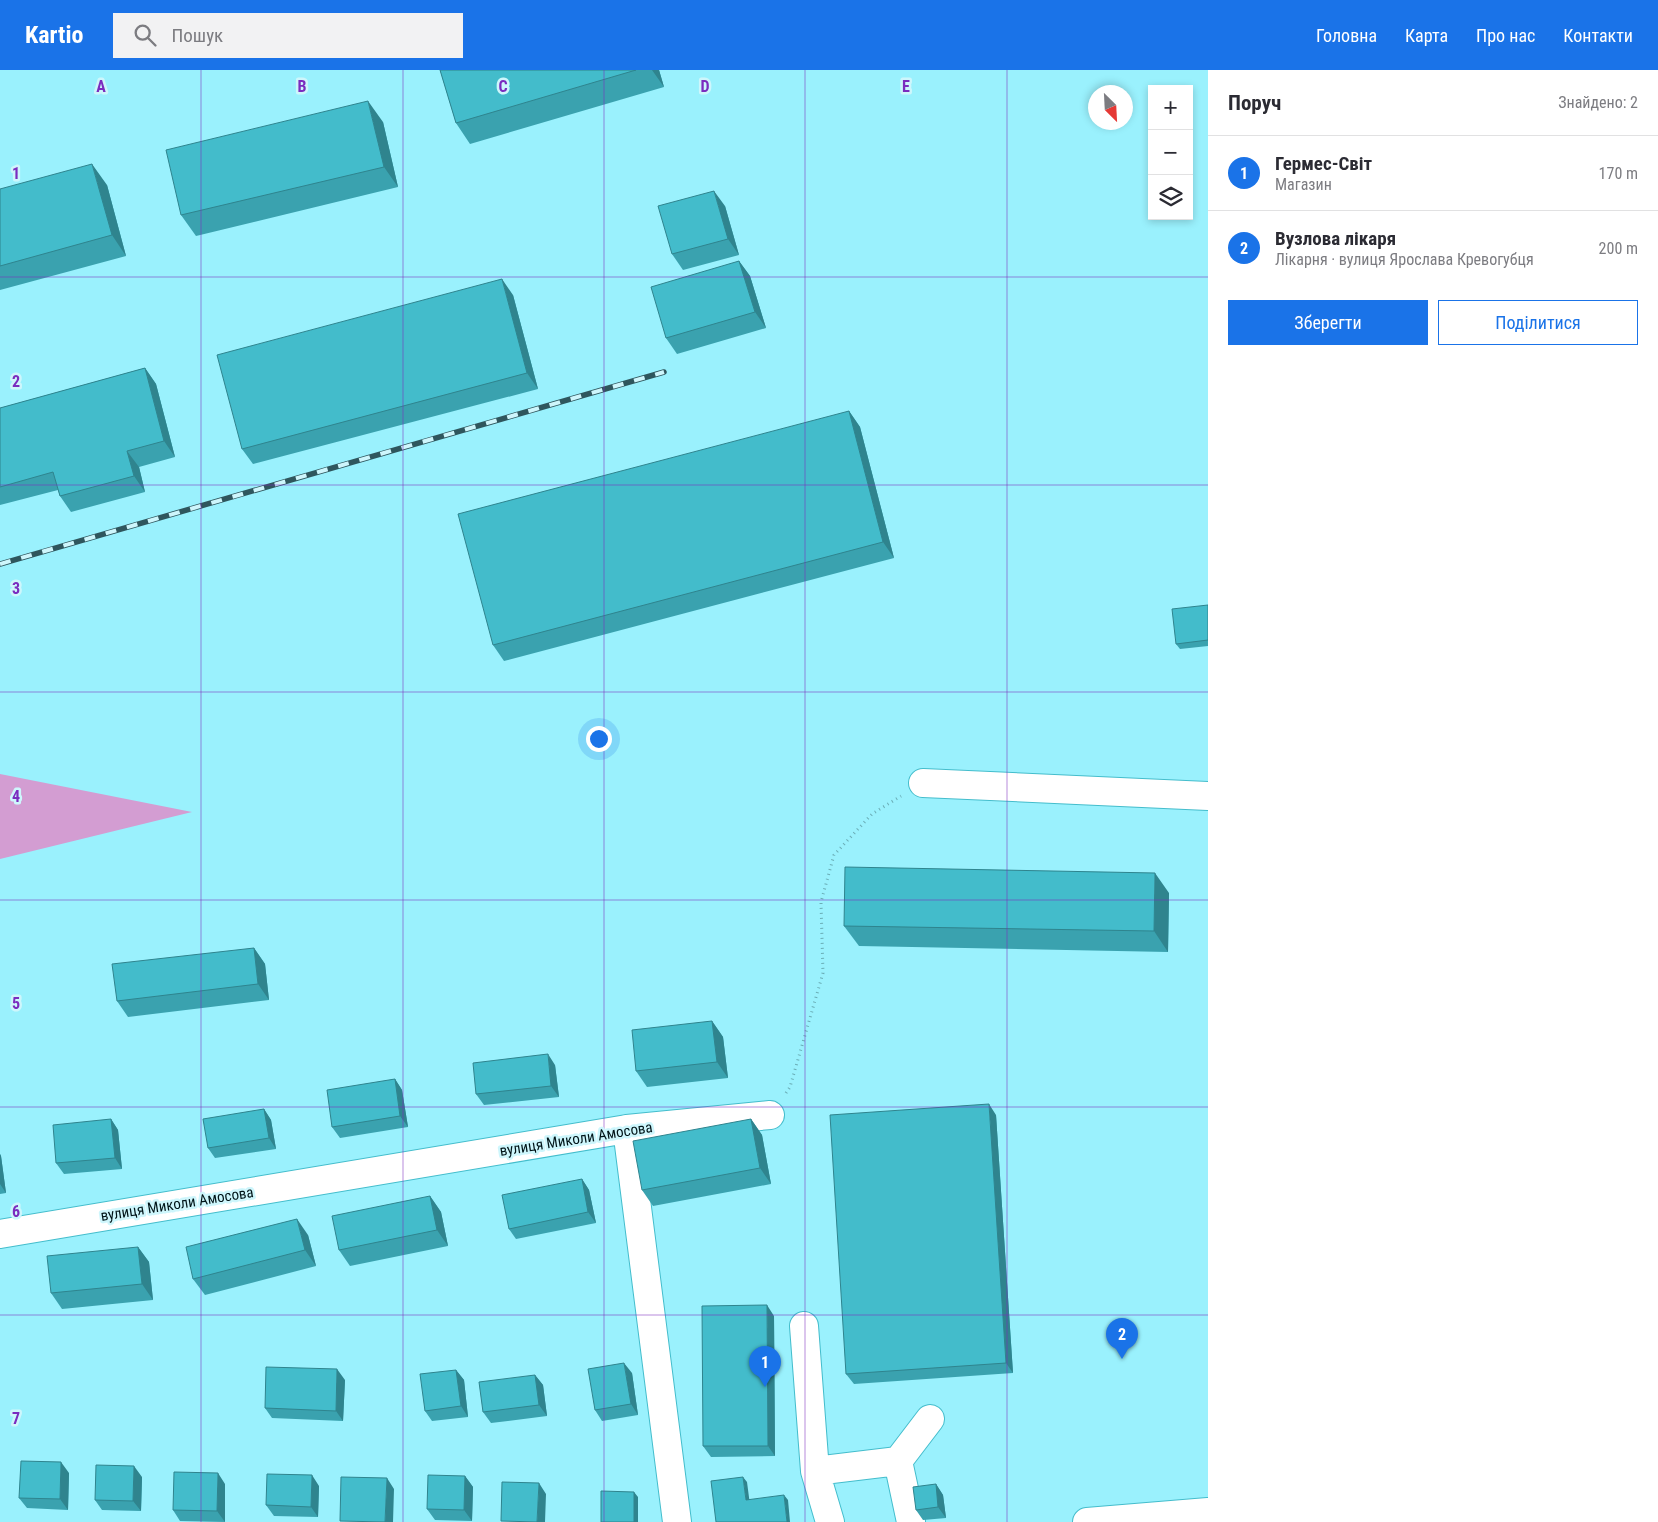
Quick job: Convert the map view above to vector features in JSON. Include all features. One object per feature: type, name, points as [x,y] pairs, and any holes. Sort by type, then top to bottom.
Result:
[{"type":"street","points":[[923,783],[1208,796]]},
{"type":"street","name":"вулиця Миколи Амосова","points":[[0,1234],[627,1130],[770,1115]]},
{"type":"street","points":[[627,1130],[677,1522]]},
{"type":"street","points":[[804,1326],[816,1471],[830,1522]]},
{"type":"street","points":[[816,1471],[898,1461],[930,1418]]},
{"type":"street","points":[[898,1461],[911,1522]]},
{"type":"street","points":[[1087,1522],[1208,1512]]},
{"type":"path","points":[[770,1115],[790,1087],[823,974],[821,902],[834,855],[872,814],[923,783]]},
{"type":"shaded area","points":[[0,774],[192,812],[0,859]]},
{"type":"building","points":[[440,70],[636,70],[456,123]]},
{"type":"building","points":[[368,101],[384,167],[181,215],[166,150]]},
{"type":"building","points":[[92,164],[112,235],[0,266],[0,189]]},
{"type":"building","points":[[714,191],[728,239],[672,254],[658,206]]},
{"type":"building","points":[[739,261],[755,312],[666,338],[651,287]]},
{"type":"building","points":[[502,279],[527,373],[242,449],[217,355]]},
{"type":"building","points":[[145,368],[164,441],[127,451],[134,476],[60,496],[53,472],[0,487],[0,408]]},
{"type":"building","points":[[849,411],[883,542],[493,645],[458,514]]},
{"type":"building","points":[[1208,605],[1208,640],[1176,644],[1172,609]]},
{"type":"building","points":[[845,867],[1155,873],[1154,931],[844,926]]},
{"type":"building","points":[[254,948],[258,984],[117,1001],[112,964]]},
{"type":"building","points":[[712,1021],[717,1062],[636,1071],[632,1030]]},
{"type":"building","points":[[548,1054],[551,1086],[476,1094],[473,1063]]},
{"type":"building","points":[[395,1079],[400,1116],[332,1127],[327,1090]]},
{"type":"building","points":[[989,1104],[1006,1363],[846,1374],[830,1115]]},
{"type":"building","points":[[264,1109],[269,1138],[208,1148],[203,1119]]},
{"type":"building","points":[[111,1119],[115,1158],[56,1163],[53,1125]]},
{"type":"building","points":[[751,1119],[760,1168],[642,1190],[633,1141]]},
{"type":"building","points":[[582,1179],[588,1212],[509,1229],[502,1195]]},
{"type":"building","points":[[430,1196],[437,1230],[339,1250],[332,1216]]},
{"type":"building","points":[[297,1219],[305,1250],[193,1279],[186,1247]]},
{"type":"building","points":[[138,1247],[142,1284],[51,1293],[47,1256]]},
{"type":"building","points":[[767,1305],[768,1446],[703,1446],[702,1306]]},
{"type":"building","points":[[624,1363],[631,1404],[595,1410],[588,1369]]},
{"type":"building","points":[[266,1367],[337,1369],[336,1411],[265,1408]]},
{"type":"building","points":[[456,1370],[461,1406],[425,1411],[420,1374]]},
{"type":"building","points":[[535,1375],[539,1405],[483,1412],[479,1382]]},
{"type":"building","points":[[21,1461],[61,1462],[60,1499],[19,1498]]},
{"type":"building","points":[[96,1465],[134,1466],[133,1501],[95,1500]]},
{"type":"building","points":[[174,1472],[218,1473],[217,1511],[173,1510]]},
{"type":"building","points":[[267,1474],[312,1475],[311,1507],[266,1505]]},
{"type":"building","points":[[428,1475],[465,1476],[464,1510],[427,1509]]},
{"type":"building","points":[[341,1477],[387,1478],[385,1522],[340,1521]]},
{"type":"building","points":[[743,1477],[746,1500],[784,1495],[787,1522],[716,1522],[711,1481]]},
{"type":"building","points":[[502,1482],[539,1483],[537,1522],[501,1521]]},
{"type":"building","points":[[936,1484],[938,1507],[916,1510],[913,1487]]},
{"type":"building","points":[[601,1491],[634,1492],[634,1522],[601,1522]]},
{"type":"railway","points":[[0,564],[664,372]]},
{"type":"place","name":"Вузлова лікаря","points":[[1122,1359]]},
{"type":"place","name":"Гермес-Світ","points":[[765,1387]]}]
